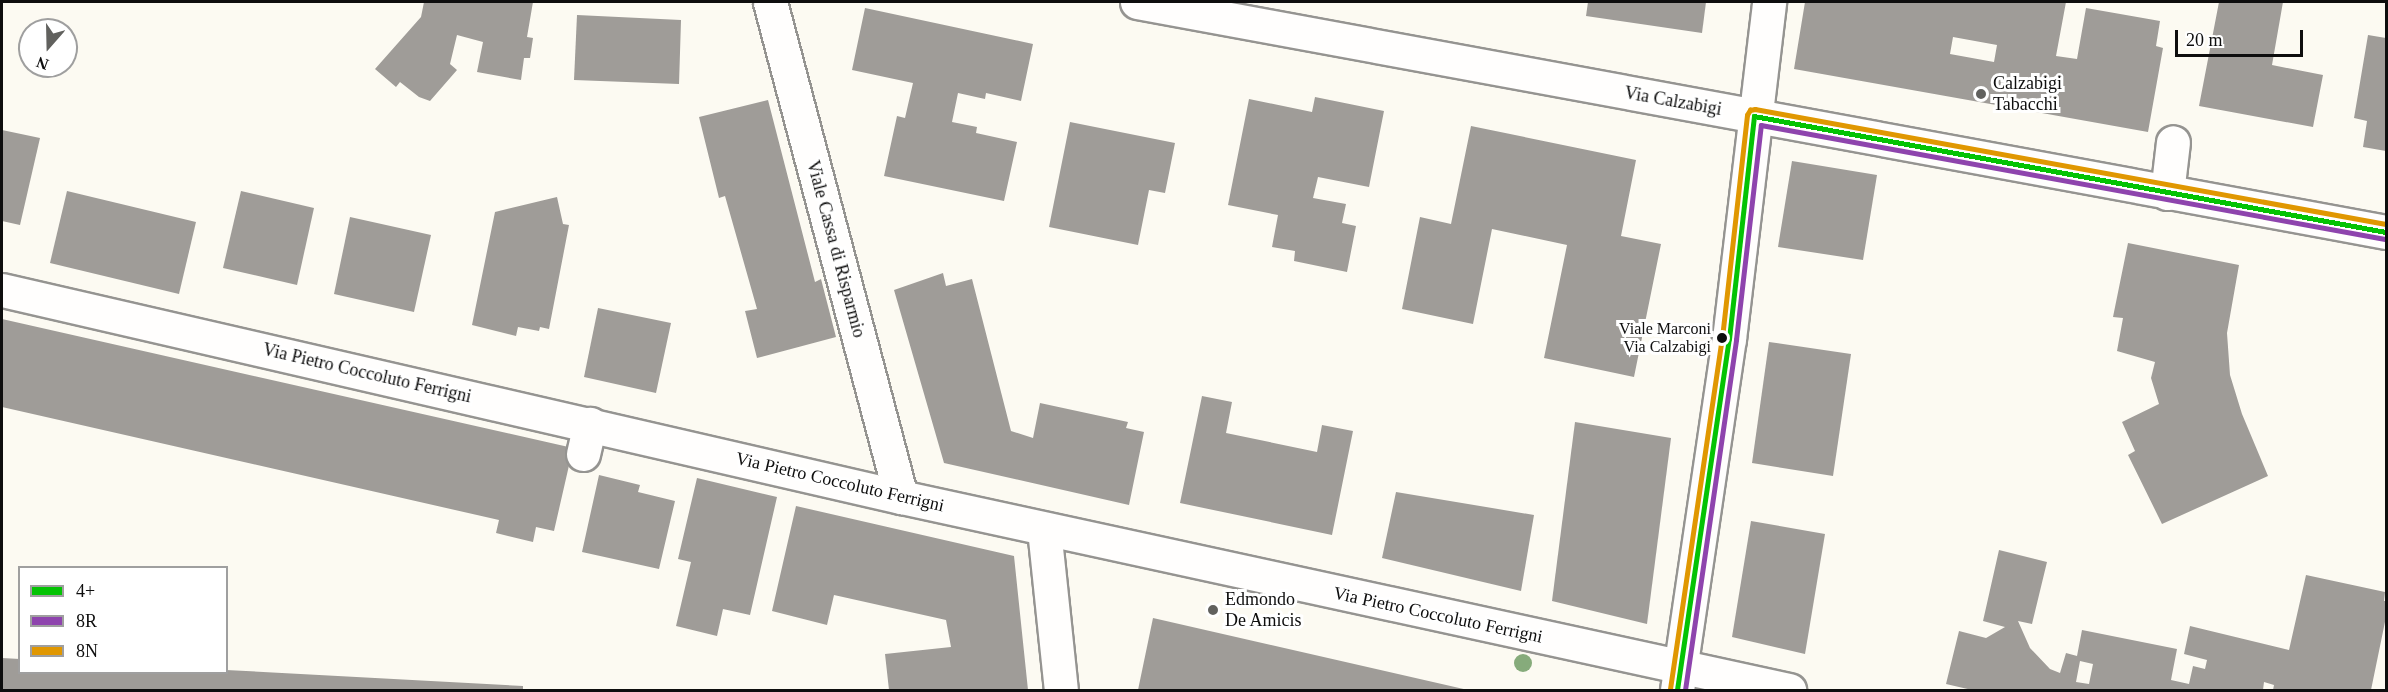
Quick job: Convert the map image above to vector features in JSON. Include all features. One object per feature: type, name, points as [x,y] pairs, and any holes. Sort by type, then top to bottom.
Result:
[{"type":"street","name":"Viale Cassa di Risparmio","points":[[770,2],[901,497]]},
{"type":"street","name":"Via Calzabigi","points":[[1137,2],[2386,232]]},
{"type":"street","points":[[1679,679],[1729,339],[1769,2]]},
{"type":"street","points":[[2167,193],[2173,142]]},
{"type":"street","name":"Via Pietro Coccoluto Ferrigni","points":[[2,290],[586,439],[901,497],[1679,679],[1789,690]]},
{"type":"street","points":[[1044,529],[1061,690]]},
{"type":"building","points":[[424,2],[533,2],[527,37],[533,38],[530,58],[524,58],[521,80],[477,72],[483,42],[457,35],[450,64],[457,70],[430,101],[419,97],[400,82],[396,87],[375,69],[421,17]]},
{"type":"building","points":[[1588,2],[1706,2],[1702,33],[1586,16]]},
{"type":"building","points":[[1805,2],[2066,2],[2056,56],[2077,59],[2086,8],[2160,21],[2156,46],[2163,48],[2148,132],[1794,69]],"holes":[[[1953,37],[1997,45],[1994,62],[1950,54]]]},
{"type":"building","points":[[2219,2],[2283,2],[2272,65],[2323,75],[2313,127],[2199,106]]},
{"type":"building","points":[[865,8],[1033,44],[1021,101],[986,93],[985,99],[958,93],[952,122],[977,127],[976,133],[1017,142],[1004,201],[884,176],[897,116],[905,118],[913,83],[852,70]]},
{"type":"building","points":[[577,15],[681,20],[679,84],[574,80]]},
{"type":"building","points":[[2368,35],[2386,38],[2386,151],[2363,147],[2367,121],[2354,118]]},
{"type":"building","points":[[1315,97],[1384,111],[1369,187],[1318,177],[1313,198],[1346,204],[1342,223],[1356,226],[1347,272],[1294,261],[1295,251],[1272,247],[1278,215],[1228,205],[1249,99],[1312,112]]},
{"type":"building","points":[[768,100],[815,282],[821,279],[836,337],[757,358],[745,311],[757,309],[725,196],[719,198],[699,117]]},
{"type":"building","points":[[1070,122],[1175,143],[1165,193],[1149,190],[1138,245],[1049,227]]},
{"type":"building","points":[[1471,126],[1636,160],[1621,236],[1661,244],[1634,377],[1544,358],[1567,245],[1492,229],[1473,324],[1402,309],[1420,217],[1451,224]]},
{"type":"building","points":[[2,130],[40,138],[20,225],[2,221]]},
{"type":"building","points":[[1792,161],[1877,175],[1863,260],[1778,247]]},
{"type":"building","points":[[67,191],[196,222],[179,294],[50,263]]},
{"type":"building","points":[[241,191],[314,208],[297,285],[223,268]]},
{"type":"building","points":[[557,197],[563,224],[569,225],[549,329],[540,327],[539,331],[518,327],[516,336],[472,325],[495,212]]},
{"type":"building","points":[[350,217],[431,235],[414,312],[334,294]]},
{"type":"building","points":[[2128,243],[2239,265],[2227,333],[2230,375],[2242,414],[2268,476],[2162,524],[2128,455],[2135,451],[2122,422],[2159,404],[2151,378],[2155,362],[2117,351],[2123,318],[2113,317]]},
{"type":"building","points":[[943,273],[946,286],[972,279],[1011,431],[1033,438],[1040,403],[1128,422],[1126,428],[1144,432],[1129,505],[944,463],[894,290]]},
{"type":"building","points":[[598,308],[671,323],[656,393],[584,377]]},
{"type":"building","points":[[2,319],[573,448],[554,531],[536,527],[533,542],[496,533],[499,520],[2,407]]},
{"type":"building","points":[[1769,342],[1851,354],[1833,476],[1752,463]]},
{"type":"building","points":[[1202,396],[1232,402],[1226,433],[1317,452],[1322,425],[1353,431],[1332,535],[1180,503]]},
{"type":"building","points":[[1575,422],[1671,438],[1647,624],[1552,601]]},
{"type":"building","points":[[599,475],[640,485],[638,492],[675,501],[659,569],[582,552]]},
{"type":"building","points":[[697,478],[777,497],[750,615],[723,609],[717,636],[676,626],[691,562],[678,559]]},
{"type":"building","points":[[1396,492],[1534,515],[1521,591],[1382,558]]},
{"type":"building","points":[[796,506],[1014,556],[1028,690],[889,690],[885,654],[951,647],[946,620],[834,595],[827,625],[772,611]]},
{"type":"building","points":[[1751,521],[1825,534],[1805,654],[1732,637]]},
{"type":"building","points":[[1999,550],[2047,562],[2032,624],[2018,621],[2030,648],[2050,669],[2060,673],[2066,653],[2077,656],[2082,630],[2177,649],[2171,680],[2189,684],[2193,666],[2205,669],[2207,660],[2184,654],[2190,626],[2289,650],[2306,575],[2385,592],[2384,601],[2386,601],[2386,617],[2371,690],[2273,690],[2274,685],[2264,682],[2263,690],[1972,690],[1946,684],[1959,631],[1986,638],[2005,627],[1983,621]],"holes":[[[2080,661],[2093,664],[2089,684],[2076,682]]]},
{"type":"building","points":[[1153,618],[1468,690],[1138,690]]},
{"type":"building","points":[[2,658],[18,659],[18,674],[228,674],[228,670],[523,686],[523,690],[2,690]]},
{"type":"transit line","name":"8N","points":[[1670,689],[1722,338],[1747,115],[1750,110],[1755,109],[2386,224]]},
{"type":"transit line","name":"4+","points":[[1754,116],[2386,232]]},
{"type":"transit line","name":"4+","points":[[1677,690],[1729,339],[1754,116]]},
{"type":"transit line","name":"8R","points":[[1685,690],[1736,340],[1761,125],[2385,239]]},
{"type":"place","name":"Calzabigi Tabacchi","points":[[1981,94]]},
{"type":"place","name":"Viale Marconi Via Calzabigi","points":[[1722,338]]},
{"type":"place","name":"Edmondo De Amicis","points":[[1213,610]]}]
